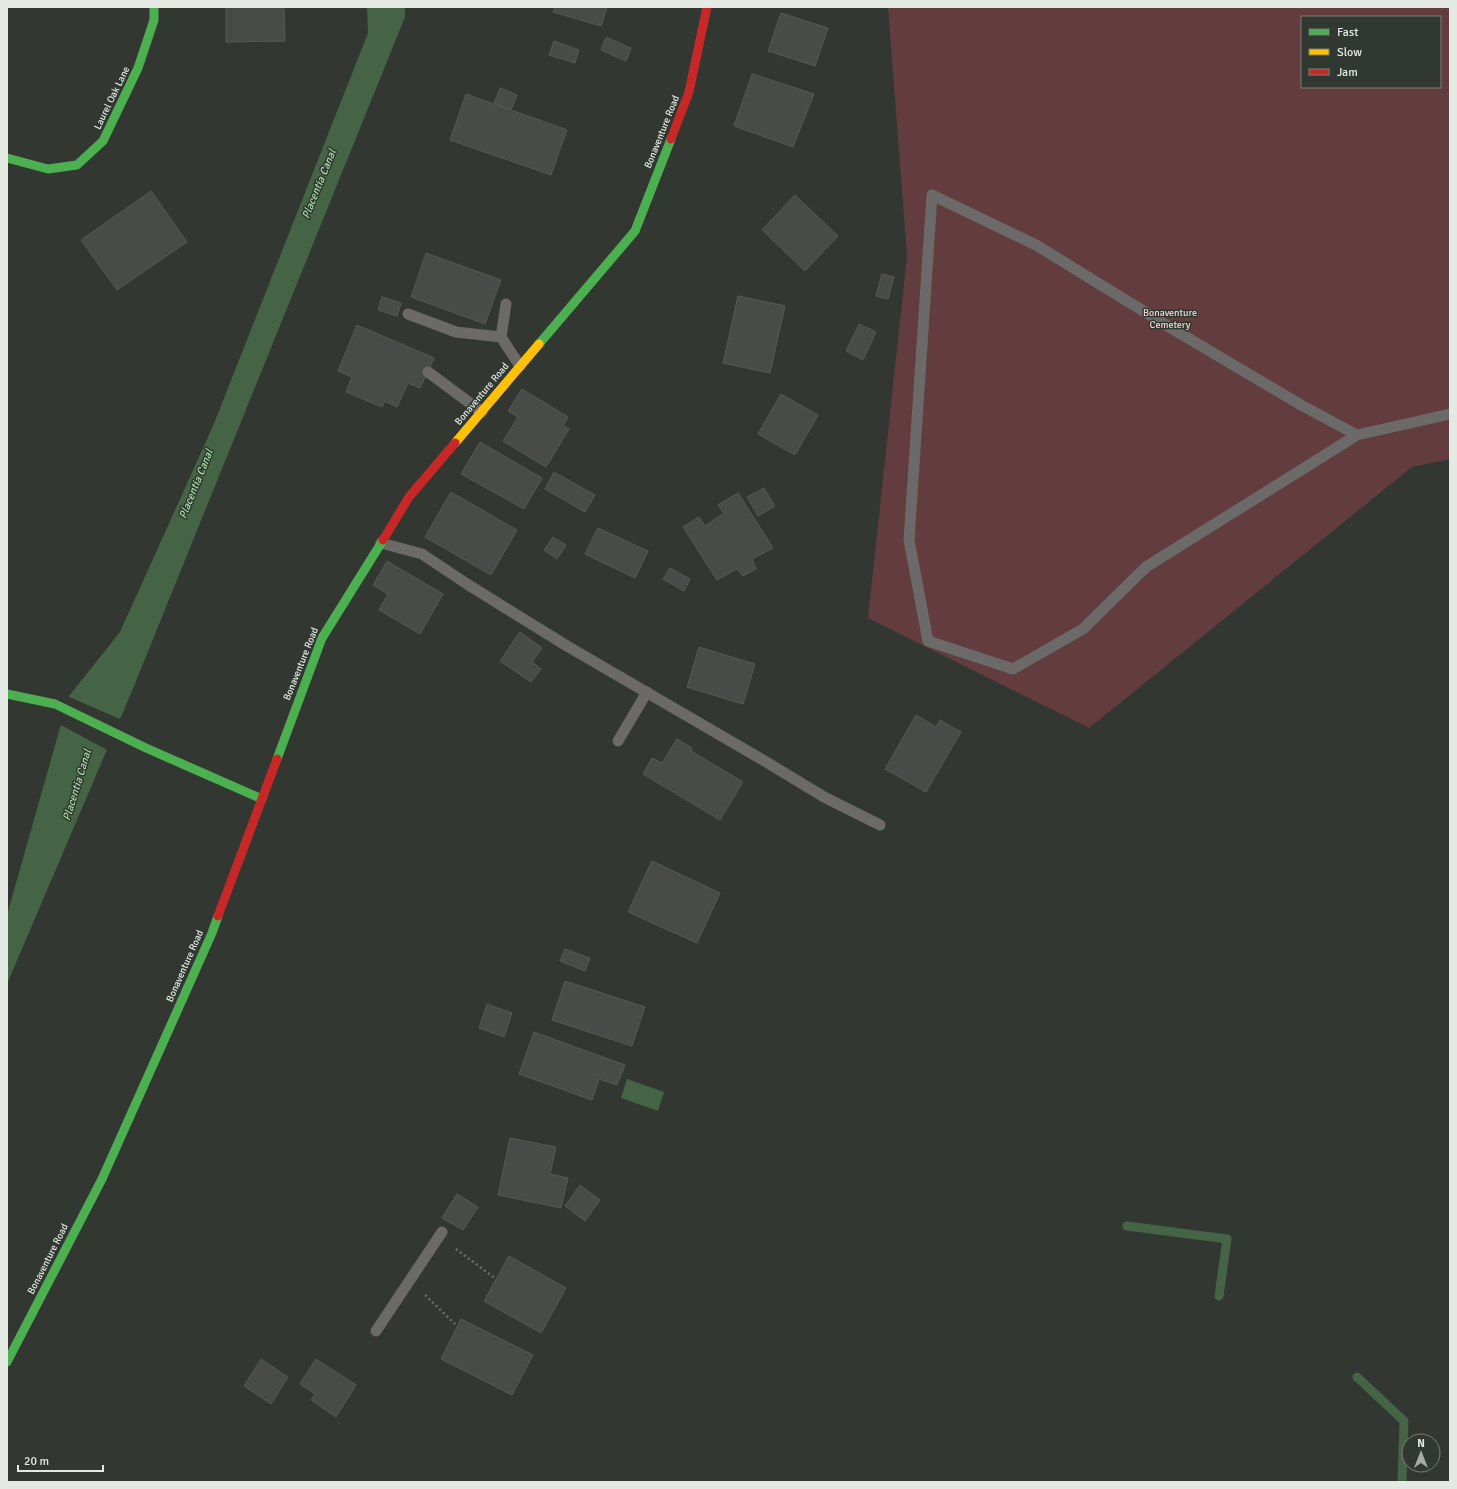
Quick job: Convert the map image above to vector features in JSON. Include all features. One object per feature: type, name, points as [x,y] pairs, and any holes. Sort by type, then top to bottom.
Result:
[{"type":"street","name":"Laurel Oak Lane","points":[[7,158],[48,169],[77,166],[103,140],[138,68],[154,20],[154,7]]},
{"type":"street","name":"Bonaventure Road","points":[[7,1362],[102,1179],[212,932],[322,638],[409,497],[635,230],[689,92],[707,7]]},
{"type":"street","points":[[7,694],[55,704],[146,748],[262,799]]},
{"type":"lane","points":[[1357,435],[1301,406],[1036,245],[932,195],[909,540],[928,641],[1013,669],[1082,629],[1146,567],[1357,435],[1450,414]]},
{"type":"lane","points":[[506,304],[502,337],[520,366]]},
{"type":"lane","points":[[408,314],[456,332],[502,337]]},
{"type":"lane","points":[[428,372],[482,412]]},
{"type":"lane","points":[[381,543],[422,554],[560,642],[824,797],[880,825]]},
{"type":"lane","points":[[618,741],[647,692]]},
{"type":"lane","points":[[376,1331],[441,1235]]},
{"type":"path","points":[[441,1235],[496,1279]]},
{"type":"path","points":[[410,1280],[457,1326]]},
{"type":"green space","name":"Bonaventure Cemetery","points":[[888,7],[1450,7],[1450,459],[1412,467],[1089,728],[868,618],[907,256]]},
{"type":"water","name":"Placentia Canal","points":[[367,7],[405,7],[405,17],[132,691],[7,984],[7,915],[69,696],[120,632],[213,426],[368,33]]},
{"type":"water","points":[[627,1079],[664,1092],[658,1111],[621,1098]]},
{"type":"pier","points":[[67,696],[122,720],[109,751],[59,724]]},
{"type":"building","points":[[226,7],[284,7],[285,41],[226,42]]},
{"type":"building","points":[[555,7],[607,7],[601,26],[553,12]]},
{"type":"building","points":[[781,13],[828,28],[815,66],[768,51]]},
{"type":"building","points":[[606,37],[631,48],[626,61],[601,50]]},
{"type":"building","points":[[554,41],[579,50],[575,63],[549,55]]},
{"type":"building","points":[[752,74],[814,94],[793,147],[734,126]]},
{"type":"building","points":[[500,88],[517,95],[511,110],[494,103]]},
{"type":"building","points":[[466,94],[567,130],[551,175],[450,140]]},
{"type":"building","points":[[151,191],[187,242],[117,290],[81,240]]},
{"type":"building","points":[[795,195],[838,236],[805,271],[762,230]]},
{"type":"building","points":[[426,253],[501,280],[485,324],[411,297]]},
{"type":"building","points":[[882,274],[894,277],[888,299],[876,296]]},
{"type":"building","points":[[738,296],[785,306],[770,373],[723,363]]},
{"type":"building","points":[[382,297],[401,303],[397,316],[378,310]]},
{"type":"building","points":[[859,324],[876,332],[863,360],[846,351]]},
{"type":"building","points":[[357,325],[434,358],[420,388],[408,383],[397,407],[385,401],[382,407],[346,392],[352,377],[338,371]]},
{"type":"building","points":[[522,389],[568,417],[563,426],[569,429],[546,467],[503,441],[518,417],[508,411]]},
{"type":"building","points":[[781,394],[818,415],[795,455],[758,434]]},
{"type":"building","points":[[480,442],[542,478],[524,509],[461,474]]},
{"type":"building","points":[[554,472],[595,495],[585,512],[545,489]]},
{"type":"building","points":[[764,488],[775,506],[758,516],[747,497]]},
{"type":"building","points":[[451,492],[517,530],[491,575],[425,537]]},
{"type":"building","points":[[738,493],[773,548],[752,559],[756,569],[743,576],[737,569],[717,580],[683,527],[699,517],[705,526],[724,513],[718,505]]},
{"type":"building","points":[[598,528],[648,551],[635,578],[585,554]]},
{"type":"building","points":[[553,537],[566,545],[557,559],[544,550]]},
{"type":"building","points":[[387,561],[443,594],[420,634],[379,610],[388,594],[373,585]]},
{"type":"building","points":[[670,568],[690,579],[684,591],[663,579]]},
{"type":"building","points":[[520,632],[542,648],[532,662],[541,669],[531,682],[500,661]]},
{"type":"building","points":[[699,647],[755,664],[743,704],[687,687]]},
{"type":"building","points":[[916,715],[936,727],[940,720],[961,732],[926,792],[885,769]]},
{"type":"building","points":[[677,739],[692,748],[691,751],[743,782],[720,820],[643,774],[652,758],[662,763]]},
{"type":"building","points":[[652,861],[720,893],[697,943],[628,912]]},
{"type":"building","points":[[565,949],[590,958],[585,971],[560,961]]},
{"type":"building","points":[[565,981],[645,1007],[632,1046],[552,1020]]},
{"type":"building","points":[[487,1004],[512,1013],[504,1037],[479,1028]]},
{"type":"building","points":[[534,1032],[625,1065],[617,1085],[599,1079],[592,1100],[519,1074]]},
{"type":"building","points":[[510,1138],[556,1147],[550,1174],[568,1178],[561,1208],[498,1195]]},
{"type":"building","points":[[580,1185],[600,1200],[585,1221],[565,1206]]},
{"type":"building","points":[[457,1194],[478,1207],[463,1230],[442,1218]]},
{"type":"building","points":[[509,1256],[566,1288],[541,1333],[484,1301]]},
{"type":"building","points":[[461,1319],[533,1355],[512,1395],[441,1359]]},
{"type":"building","points":[[261,1359],[288,1377],[271,1404],[244,1386]]},
{"type":"building","points":[[316,1359],[356,1385],[336,1417],[311,1400],[315,1394],[300,1384]]},
{"type":"waterway","points":[[1127,1226],[1227,1239],[1219,1296]]},
{"type":"waterway","points":[[1357,1377],[1404,1421],[1402,1482]]},
{"type":"traffic: fast","points":[[7,158],[48,169],[77,165],[103,141],[138,68],[154,20],[154,7]]},
{"type":"traffic: fast","points":[[539,344],[635,231],[671,139]]},
{"type":"traffic: fast","points":[[277,759],[322,638],[383,540]]},
{"type":"traffic: fast","points":[[7,694],[55,704],[146,748],[262,799]]},
{"type":"traffic: fast","points":[[7,1362],[102,1179],[212,933],[218,916]]},
{"type":"traffic: slow","points":[[455,443],[539,344]]},
{"type":"traffic: jam","points":[[671,139],[689,92],[707,7]]},
{"type":"traffic: jam","points":[[383,540],[409,497],[455,443]]},
{"type":"traffic: jam","points":[[218,916],[277,759]]}]
